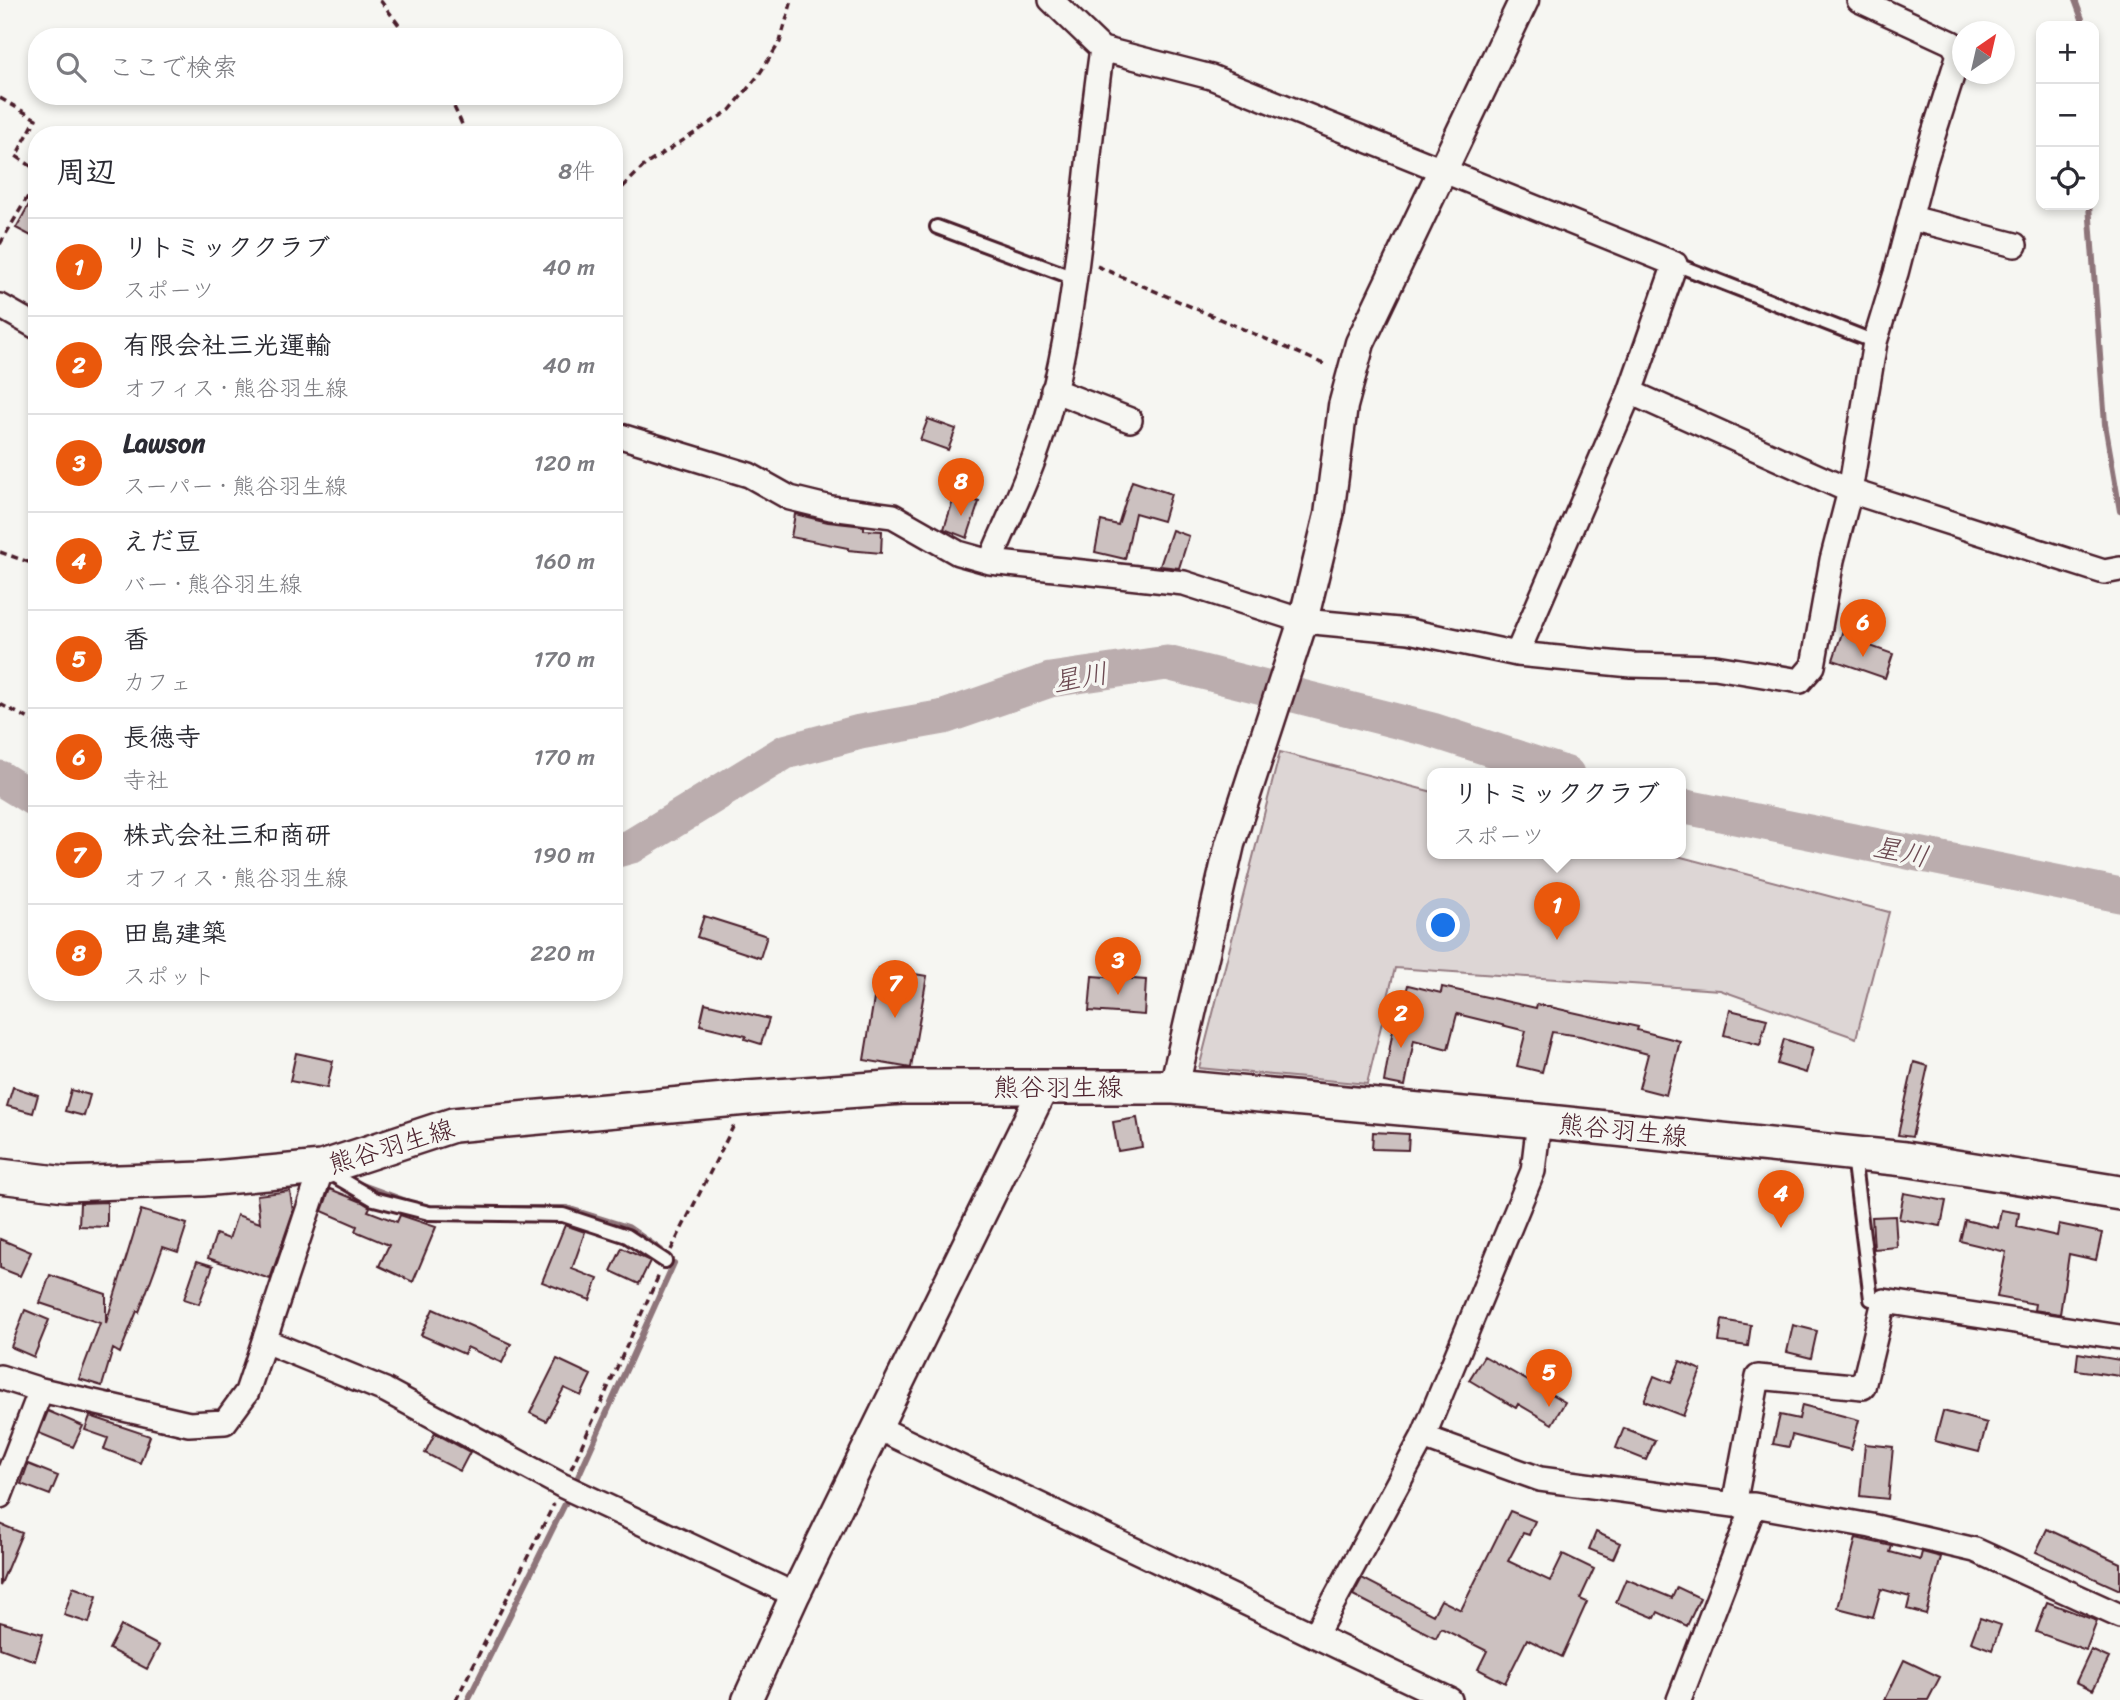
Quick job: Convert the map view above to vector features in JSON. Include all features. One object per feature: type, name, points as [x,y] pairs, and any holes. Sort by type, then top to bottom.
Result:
[{"type":"main road","name":"熊谷羽生線","points":[[0,1176],[65,1184],[202,1179],[322,1168],[453,1125],[747,1098],[902,1087],[1174,1087],[1905,1159],[2120,1193]]},
{"type":"street","points":[[1051,0],[1102,49],[1212,78],[1675,264],[1630,392],[1517,654]]},
{"type":"street","points":[[1174,1087],[1227,856],[1299,631],[1329,515],[1343,406],[1357,355],[1524,0]]},
{"type":"street","points":[[623,437],[749,475],[789,498],[831,508],[892,516],[958,554],[990,562],[1184,583],[1299,631],[1409,631],[1517,654],[1631,665],[1715,667],[1800,681],[1813,666],[1832,560],[1850,491],[1875,342],[1925,161],[1959,54],[1952,43],[1859,0]]},
{"type":"street","points":[[990,562],[1041,439],[1053,390],[1075,267],[1102,49]]},
{"type":"street","points":[[1911,218],[2015,245]]},
{"type":"street","points":[[0,306],[28,322]]},
{"type":"street","points":[[1053,390],[1130,419]]},
{"type":"street","points":[[1630,392],[1850,491],[2112,570]]},
{"type":"street","points":[[747,1700],[795,1595],[1044,1087]]},
{"type":"street","points":[[1316,1634],[1423,1437],[1533,1171],[1539,1121]]},
{"type":"street","points":[[0,1377],[41,1390],[189,1424],[225,1422],[247,1391],[322,1168]]},
{"type":"street","points":[[1679,1700],[1744,1505],[1758,1377],[1863,1387],[1884,1301],[2120,1337]]},
{"type":"street","points":[[265,1341],[385,1390],[563,1486],[795,1595]]},
{"type":"street","points":[[0,1496],[41,1390]]},
{"type":"street","points":[[878,1427],[1316,1634],[1438,1697]]},
{"type":"street","points":[[1423,1437],[1540,1479],[1744,1505],[1871,1526],[1975,1550],[2120,1616]]},
{"type":"lane","points":[[937,227],[1075,267]]},
{"type":"lane","points":[[1675,264],[1875,342]]},
{"type":"lane","points":[[1853,1154],[1871,1300],[1884,1301]]},
{"type":"lane","points":[[322,1168],[374,1199],[429,1213],[564,1215],[627,1236],[665,1261]]},
{"type":"path","points":[[380,0],[401,28]]},
{"type":"path","points":[[623,187],[645,165],[730,110],[758,76],[780,42],[792,0]]},
{"type":"path","points":[[0,98],[36,119],[32,126]]},
{"type":"path","points":[[453,105],[463,126]]},
{"type":"path","points":[[28,134],[16,156],[28,164]]},
{"type":"path","points":[[0,244],[28,196]]},
{"type":"path","points":[[1075,267],[1326,365]]},
{"type":"path","points":[[0,552],[28,562]]},
{"type":"path","points":[[0,704],[28,718]]},
{"type":"path","points":[[456,1700],[563,1486],[665,1261],[747,1098]]},
{"type":"shaded area","points":[[1280,752],[1427,790],[1427,859],[1686,858],[1889,912],[1856,1038],[1720,990],[1395,968],[1367,1084],[1199,1068]]},
{"type":"building","points":[[28,206],[28,234],[16,228]]},
{"type":"building","points":[[928,419],[956,429],[948,450],[920,440]]},
{"type":"building","points":[[1132,481],[1171,494],[1163,521],[1135,513],[1125,559],[1095,552],[1101,521],[1118,525]]},
{"type":"building","points":[[955,494],[979,502],[967,538],[944,529]]},
{"type":"building","points":[[795,514],[828,522],[864,526],[864,530],[882,531],[881,553],[848,550],[791,537]]},
{"type":"building","points":[[1172,530],[1189,536],[1179,568],[1160,566]]},
{"type":"building","points":[[1843,630],[1861,636],[1859,642],[1893,654],[1885,678],[1833,660]]},
{"type":"building","points":[[704,916],[767,936],[760,958],[697,937]]},
{"type":"building","points":[[879,968],[927,976],[911,1068],[864,1060]]},
{"type":"building","points":[[1092,976],[1146,980],[1144,1015],[1089,1011]]},
{"type":"building","points":[[1408,985],[1441,993],[1442,987],[1536,1008],[1537,1004],[1638,1027],[1637,1030],[1680,1041],[1666,1095],[1639,1088],[1648,1054],[1580,1036],[1552,1032],[1542,1072],[1517,1066],[1526,1031],[1457,1014],[1448,1049],[1414,1040],[1405,1086],[1384,1082],[1396,1011],[1401,1012]]},
{"type":"building","points":[[705,1003],[769,1019],[761,1044],[745,1039],[746,1036],[700,1025]]},
{"type":"building","points":[[1730,1010],[1767,1019],[1760,1045],[1724,1035]]},
{"type":"building","points":[[1784,1039],[1813,1048],[1806,1073],[1777,1064]]},
{"type":"building","points":[[296,1053],[333,1061],[327,1088],[290,1081]]},
{"type":"building","points":[[1914,1062],[1928,1066],[1912,1137],[1898,1135]]},
{"type":"building","points":[[13,1087],[38,1095],[33,1113],[7,1106]]},
{"type":"building","points":[[71,1090],[90,1095],[84,1116],[65,1111]]},
{"type":"building","points":[[1137,1118],[1142,1147],[1118,1151],[1113,1122]]},
{"type":"building","points":[[1373,1132],[1409,1134],[1408,1150],[1372,1149]]},
{"type":"building","points":[[330,1189],[362,1202],[370,1207],[368,1211],[397,1222],[400,1215],[436,1227],[413,1282],[379,1266],[389,1245],[355,1231],[357,1226],[322,1211]]},
{"type":"building","points":[[290,1191],[293,1212],[270,1279],[208,1258],[216,1234],[229,1239],[237,1215],[260,1223],[257,1195]]},
{"type":"building","points":[[1904,1193],[1946,1201],[1941,1226],[1899,1219]]},
{"type":"building","points":[[107,1202],[107,1227],[79,1226],[80,1203]]},
{"type":"building","points":[[141,1210],[187,1224],[178,1252],[163,1247],[139,1312],[137,1311],[120,1353],[113,1349],[102,1386],[79,1379],[100,1323],[40,1303],[50,1275],[106,1294],[106,1323]]},
{"type":"building","points":[[2001,1210],[2019,1213],[2017,1227],[2057,1236],[2059,1224],[2102,1233],[2096,1260],[2069,1254],[2060,1314],[2034,1310],[2035,1304],[1997,1297],[2006,1252],[1960,1241],[1965,1220],[1998,1228]]},
{"type":"building","points":[[1895,1216],[1897,1247],[1874,1249],[1872,1217]]},
{"type":"building","points":[[565,1225],[585,1232],[572,1269],[598,1279],[590,1300],[542,1282]]},
{"type":"building","points":[[0,1239],[31,1252],[20,1276],[0,1268]]},
{"type":"building","points":[[622,1248],[650,1261],[639,1284],[611,1271]]},
{"type":"building","points":[[197,1261],[213,1266],[199,1304],[184,1299]]},
{"type":"building","points":[[433,1309],[511,1344],[502,1363],[467,1347],[464,1354],[421,1335]]},
{"type":"building","points":[[25,1310],[49,1320],[34,1357],[11,1347]]},
{"type":"building","points":[[1722,1320],[1751,1325],[1748,1346],[1719,1342]]},
{"type":"building","points":[[1793,1325],[1817,1331],[1811,1358],[1787,1352]]},
{"type":"building","points":[[2078,1353],[2120,1360],[2120,1376],[2076,1370]]},
{"type":"building","points":[[1484,1356],[1565,1402],[1552,1424],[1518,1404],[1516,1408],[1469,1380]]},
{"type":"building","points":[[557,1359],[591,1375],[581,1396],[564,1388],[546,1421],[530,1413]]},
{"type":"building","points":[[1680,1361],[1701,1370],[1683,1416],[1644,1401],[1654,1376],[1671,1383]]},
{"type":"building","points":[[1802,1405],[1859,1420],[1851,1450],[1792,1435],[1789,1447],[1773,1444],[1780,1415],[1799,1419]]},
{"type":"building","points":[[48,1411],[83,1426],[73,1447],[39,1433]]},
{"type":"building","points":[[1943,1411],[1987,1423],[1979,1452],[1935,1441]]},
{"type":"building","points":[[90,1416],[150,1436],[140,1463],[104,1449],[108,1438],[85,1430]]},
{"type":"building","points":[[1624,1428],[1655,1440],[1646,1460],[1616,1448]]},
{"type":"building","points":[[435,1433],[470,1452],[460,1471],[425,1453]]},
{"type":"building","points":[[1865,1444],[1893,1447],[1888,1499],[1860,1496]]},
{"type":"building","points":[[28,1464],[58,1476],[50,1495],[21,1484]]},
{"type":"building","points":[[1510,1511],[1535,1521],[1529,1535],[1523,1533],[1508,1561],[1550,1581],[1563,1554],[1594,1569],[1580,1599],[1587,1602],[1562,1657],[1527,1639],[1505,1683],[1478,1669],[1487,1651],[1441,1628],[1436,1638],[1353,1595],[1362,1578],[1433,1615],[1441,1600],[1461,1610]]},
{"type":"building","points":[[0,1524],[22,1533],[0,1586]]},
{"type":"building","points":[[2047,1529],[2120,1563],[2120,1590],[2036,1552]]},
{"type":"building","points":[[1596,1532],[1620,1543],[1613,1559],[1589,1549]]},
{"type":"building","points":[[1856,1538],[1892,1546],[1890,1552],[1920,1560],[1922,1552],[1941,1557],[1926,1614],[1907,1609],[1910,1597],[1881,1589],[1873,1617],[1838,1608]]},
{"type":"building","points":[[1626,1579],[1672,1598],[1677,1587],[1700,1598],[1687,1626],[1658,1612],[1655,1618],[1616,1602]]},
{"type":"building","points":[[73,1587],[97,1596],[89,1623],[64,1615]]},
{"type":"building","points":[[2047,1602],[2097,1621],[2086,1650],[2036,1632]]},
{"type":"building","points":[[1980,1618],[2001,1625],[1992,1650],[1971,1642]]},
{"type":"building","points":[[0,1622],[43,1634],[35,1661],[0,1648]]},
{"type":"building","points":[[121,1626],[159,1646],[147,1669],[109,1649]]},
{"type":"building","points":[[2091,1650],[2109,1658],[2093,1690],[2076,1682]]},
{"type":"building","points":[[1904,1660],[1940,1677],[1928,1700],[1885,1700]]},
{"type":"waterway","points":[[2075,0],[2082,21]]},
{"type":"waterway","points":[[2089,210],[2105,424],[2120,511]]},
{"type":"waterway","name":"星川","points":[[623,848],[632,846],[785,752],[860,732],[944,717],[1050,680],[1167,663],[1432,730],[1549,768]]},
{"type":"waterway","name":"星川","points":[[0,778],[28,795]]},
{"type":"waterway","name":"星川","points":[[1686,807],[2120,895]]},
{"type":"waterway","points":[[357,1183],[409,1202]]},
{"type":"waterway","points":[[513,1208],[567,1208],[628,1227],[661,1250]]},
{"type":"waterway","points":[[577,1479],[674,1263]]},
{"type":"waterway","points":[[468,1700],[565,1504]]},
{"type":"place","name":"田島建築","points":[[961,516]]},
{"type":"place","name":"長徳寺","points":[[1863,657]]},
{"type":"place","name":"リトミッククラブ","points":[[1557,940]]},
{"type":"place","name":"Lawson","points":[[1118,995]]},
{"type":"place","name":"株式会社三和商研","points":[[895,1018]]},
{"type":"place","name":"有限会社三光運輸","points":[[1401,1048]]},
{"type":"place","name":"えだ豆","points":[[1781,1228]]},
{"type":"place","name":"香","points":[[1549,1407]]}]
